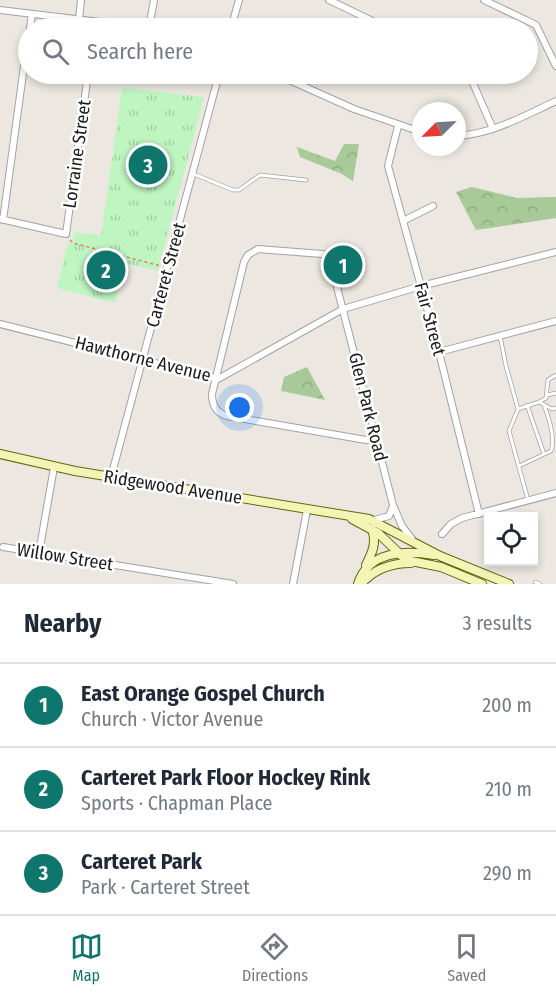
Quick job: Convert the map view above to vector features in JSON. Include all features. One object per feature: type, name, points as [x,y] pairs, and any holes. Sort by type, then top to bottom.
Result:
[{"type":"street","points":[[79,18],[81,0]]},
{"type":"street","points":[[151,18],[154,0]]},
{"type":"street","points":[[234,18],[239,0]]},
{"type":"street","points":[[329,0],[366,18]]},
{"type":"street","points":[[345,8],[349,0]]},
{"type":"street","points":[[484,0],[494,2],[522,18]]},
{"type":"street","points":[[0,10],[63,18]]},
{"type":"street","points":[[31,18],[32,14]]},
{"type":"street","points":[[538,30],[556,66]]},
{"type":"street","points":[[21,84],[2,220],[66,234]]},
{"type":"street","name":"Lorraine Street","points":[[66,234],[87,84]]},
{"type":"street","name":"Carteret Street","points":[[111,477],[216,84]]},
{"type":"street","points":[[298,84],[354,109],[412,130]]},
{"type":"street","points":[[473,84],[493,129]]},
{"type":"street","points":[[466,134],[493,129],[556,101]]},
{"type":"street","name":"Fair Street","points":[[398,126],[388,166],[439,352],[479,514]]},
{"type":"street","points":[[403,221],[434,206]]},
{"type":"street","name":"Glen Park Road","points":[[216,379],[244,262],[252,251],[263,249],[326,254],[343,309],[393,505],[402,526],[414,541]]},
{"type":"street","name":"Hawthorne Avenue","points":[[0,324],[216,379],[343,309],[421,286],[556,252]]},
{"type":"street","points":[[439,352],[556,321]]},
{"type":"street","points":[[216,379],[212,401],[216,410],[224,415],[366,440],[376,438]]},
{"type":"street","name":"Ridgewood Avenue","points":[[0,454],[54,467],[346,516],[373,525]]},
{"type":"street","points":[[39,553],[54,467]]},
{"type":"street","points":[[442,534],[457,520],[556,493]]},
{"type":"street","points":[[373,525],[389,516],[393,505]]},
{"type":"street","points":[[293,584],[307,510]]},
{"type":"street","points":[[373,525],[509,584]]},
{"type":"street","points":[[373,525],[399,553],[415,563]]},
{"type":"street","points":[[360,584],[362,573],[374,546],[373,525]]},
{"type":"street","name":"Willow Street","points":[[3,547],[233,584]]},
{"type":"street","points":[[362,573],[378,559],[399,553],[441,556]]},
{"type":"street","points":[[360,584],[370,575],[387,566],[415,563],[441,567],[482,584]]},
{"type":"lane","points":[[194,174],[233,190],[239,190],[260,175],[306,180]]},
{"type":"lane","points":[[500,336],[518,409]]},
{"type":"lane","points":[[528,500],[508,430],[518,409],[546,398],[548,380],[556,375]]},
{"type":"lane","points":[[547,395],[556,393]]},
{"type":"lane","points":[[539,402],[552,409],[556,408]]},
{"type":"lane","points":[[527,405],[544,454]]},
{"type":"lane","points":[[519,466],[551,451],[554,446],[551,424],[544,405]]},
{"type":"lane","points":[[551,424],[556,423]]},
{"type":"lane","points":[[535,582],[540,584]]},
{"type":"path","points":[[66,234],[73,243],[160,267]]},
{"type":"green space","points":[[122,88],[204,97],[158,271],[125,263],[115,303],[57,288],[68,242],[72,243],[74,232],[101,236]]},
{"type":"green space","points":[[344,144],[359,144],[353,181],[342,174],[300,157],[297,147],[335,161]]},
{"type":"green space","points":[[472,187],[517,198],[556,197],[556,218],[476,230],[456,192]]},
{"type":"green space","points":[[104,254],[116,257],[108,286],[96,282]]},
{"type":"green space","points":[[307,367],[325,400],[281,391],[284,377]]},
{"type":"place","name":"Carteret Park","points":[[148,165]]},
{"type":"place","name":"East Orange Gospel Church","points":[[343,265]]},
{"type":"place","name":"Carteret Park Floor Hockey Rink","points":[[106,270]]}]
